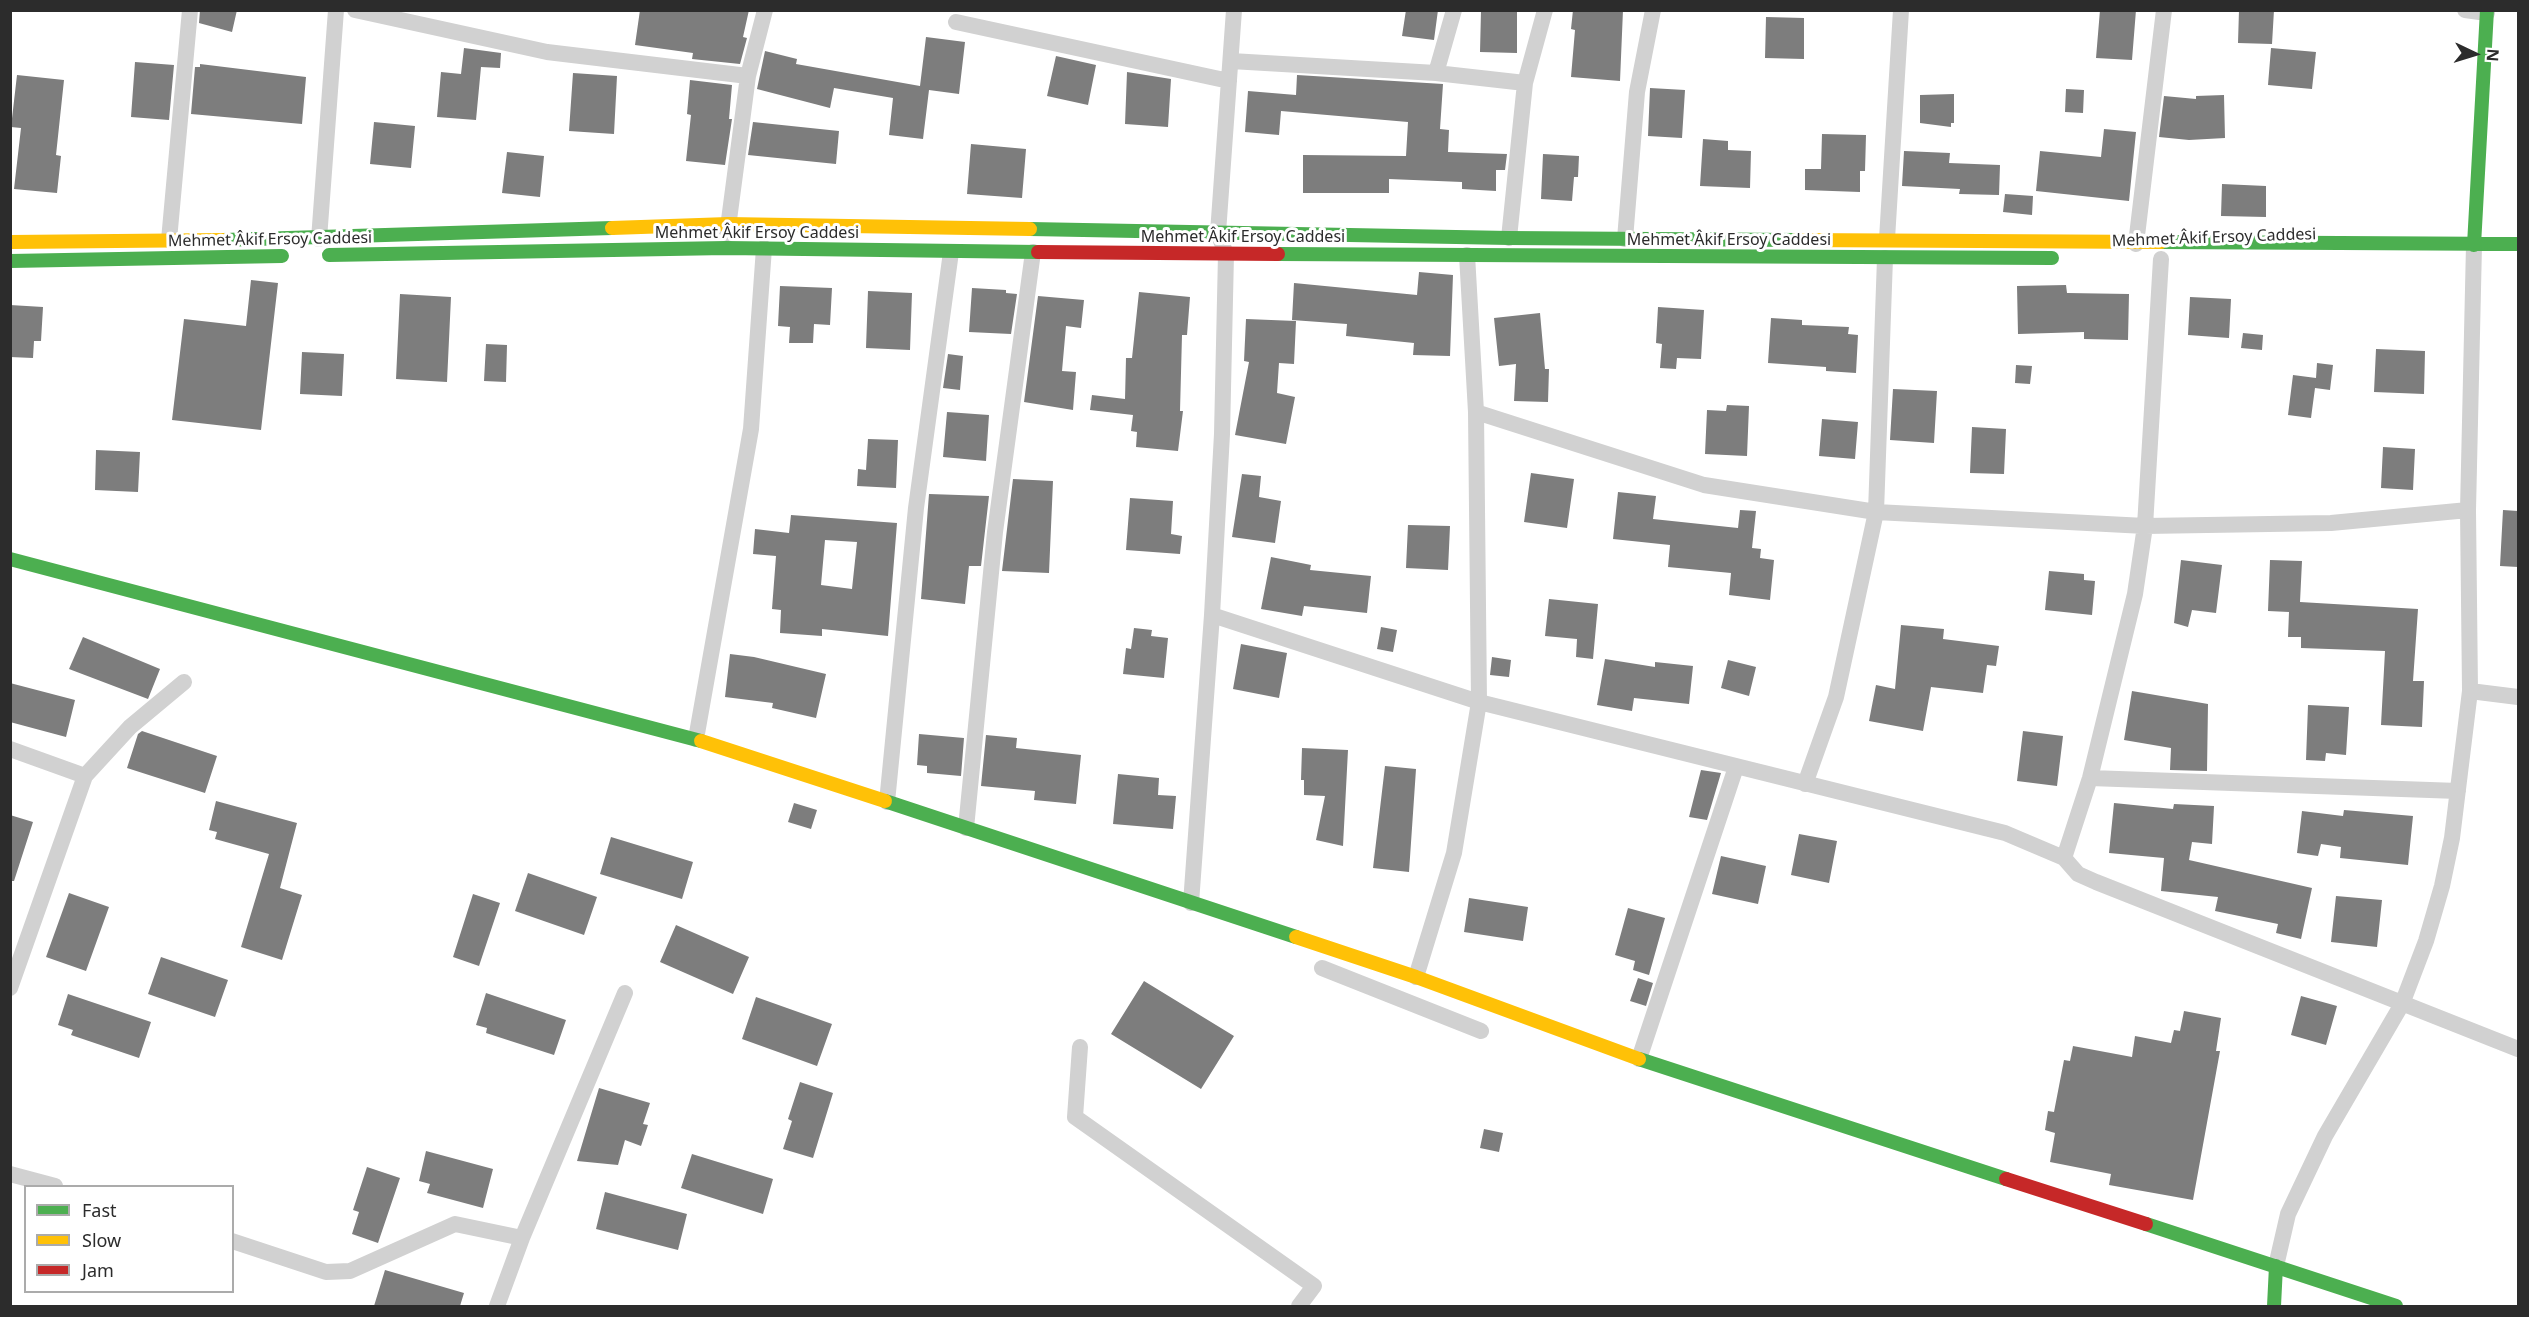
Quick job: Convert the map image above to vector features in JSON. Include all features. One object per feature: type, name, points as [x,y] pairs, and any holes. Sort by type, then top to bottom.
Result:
[{"type":"main road","points":[[2474,244],[2487,12]]},
{"type":"main road","name":"Mehmet Âkif Ersoy Caddesi","points":[[320,247],[728,224],[1509,238],[1887,239],[2136,244],[2518,244]]},
{"type":"main road","name":"Mehmet Âkif Ersoy Caddesi","points":[[10,242],[169,240],[320,247],[2065,258]]},
{"type":"main road","name":"Mehmet Âkif Ersoy Caddesi","points":[[2207,257],[2474,244]]},
{"type":"main road","name":"Mehmet Âkif Ersoy Caddesi","points":[[10,261],[297,256]]},
{"type":"main road","points":[[10,559],[696,739],[1416,977],[1639,1059],[2396,1306]]},
{"type":"main road","points":[[2274,1306],[2276,1266]]},
{"type":"street","points":[[169,240],[190,10]]},
{"type":"street","points":[[320,247],[336,10]]},
{"type":"street","points":[[355,10],[547,52],[748,76]]},
{"type":"street","points":[[726,248],[748,76],[765,10]]},
{"type":"street","points":[[1191,903],[1212,615],[1222,434],[1226,254],[1218,233],[1234,10]]},
{"type":"street","points":[[1436,73],[1454,10]]},
{"type":"street","points":[[1509,238],[1525,83],[1545,10]]},
{"type":"street","points":[[1625,238],[1637,92],[1653,10]]},
{"type":"street","points":[[1887,239],[1901,10]]},
{"type":"street","points":[[2136,244],[2164,10]]},
{"type":"street","points":[[2465,10],[2487,12]]},
{"type":"street","points":[[956,22],[1229,81]]},
{"type":"street","points":[[1231,61],[1436,73],[1525,83]]},
{"type":"street","points":[[2276,1266],[2288,1214],[2316,1156],[2402,1004],[2426,941],[2442,886],[2458,791],[2470,691],[2468,510],[2474,244]]},
{"type":"street","points":[[696,739],[751,429],[764,248]]},
{"type":"street","points":[[887,802],[916,507],[951,252]]},
{"type":"street","points":[[966,828],[995,532],[1033,252]]},
{"type":"street","points":[[1416,977],[1454,853],[1479,702],[1476,412],[1467,255]]},
{"type":"street","points":[[1805,784],[1836,697],[1876,512],[1885,258]]},
{"type":"street","points":[[2064,858],[2090,778],[2135,594],[2145,526],[2160,259]]},
{"type":"street","points":[[1476,412],[1704,485],[1876,512],[2145,526],[2331,524],[2468,510]]},
{"type":"street","points":[[1212,615],[1479,702],[2005,833],[2064,858],[2078,874],[2096,882],[2518,1049]]},
{"type":"street","points":[[10,988],[85,776],[130,727],[184,682]]},
{"type":"street","points":[[2470,691],[2518,697]]},
{"type":"street","points":[[10,748],[85,776]]},
{"type":"street","points":[[1639,1059],[1736,767]]},
{"type":"street","points":[[2090,778],[2458,791]]},
{"type":"street","points":[[1322,968],[1481,1032]]},
{"type":"street","points":[[497,1306],[522,1238],[625,993]]},
{"type":"street","points":[[1080,1047],[1075,1117],[1314,1286],[1299,1306]]},
{"type":"street","points":[[10,1174],[51,1185]]},
{"type":"street","points":[[234,1242],[326,1272],[350,1271],[455,1224],[522,1238]]},
{"type":"building","points":[[200,10],[237,10],[232,32],[199,23]]},
{"type":"building","points":[[640,10],[749,10],[743,37],[747,38],[740,64],[692,59],[693,53],[635,45]]},
{"type":"building","points":[[1406,10],[1438,10],[1434,40],[1402,36]]},
{"type":"building","points":[[1573,10],[1623,10],[1620,81],[1571,77],[1575,30],[1571,29]]},
{"type":"building","points":[[2100,10],[2136,10],[2132,60],[2096,58]]},
{"type":"building","points":[[2239,10],[2274,10],[2272,44],[2238,43]]},
{"type":"building","points":[[1481,11],[1517,12],[1517,53],[1480,52]]},
{"type":"building","points":[[1766,17],[1804,18],[1804,59],[1765,58]]},
{"type":"building","points":[[926,37],[965,42],[959,94],[929,90],[923,139],[889,135],[893,98],[834,88],[830,108],[757,89],[765,51],[797,59],[796,64],[920,86]]},
{"type":"building","points":[[464,48],[501,53],[500,68],[481,67],[476,120],[437,117],[441,72],[461,74]]},
{"type":"building","points":[[2271,48],[2316,52],[2312,89],[2268,85]]},
{"type":"building","points":[[1056,56],[1096,65],[1088,105],[1047,96]]},
{"type":"building","points":[[135,62],[174,65],[169,120],[131,117]]},
{"type":"building","points":[[200,64],[306,77],[302,124],[191,114],[195,67],[200,67]]},
{"type":"building","points":[[1127,72],[1171,79],[1168,127],[1125,124]]},
{"type":"building","points":[[573,73],[617,76],[614,134],[569,131]]},
{"type":"building","points":[[17,75],[64,80],[56,155],[61,156],[57,193],[14,189],[21,128],[11,127]]},
{"type":"building","points":[[1297,75],[1443,84],[1440,129],[1449,130],[1448,152],[1507,154],[1505,170],[1496,170],[1496,191],[1462,189],[1462,182],[1389,179],[1389,193],[1303,193],[1303,155],[1406,156],[1408,122],[1281,111],[1279,135],[1245,132],[1248,91],[1296,95]]},
{"type":"building","points":[[690,80],[732,85],[729,119],[732,119],[725,165],[686,161],[691,115],[687,114]]},
{"type":"building","points":[[1650,88],[1685,90],[1682,138],[1648,136]]},
{"type":"building","points":[[2066,89],[2084,90],[2083,113],[2065,112]]},
{"type":"building","points":[[1954,94],[1954,123],[1951,123],[1951,127],[1920,123],[1920,95]]},
{"type":"building","points":[[2224,95],[2225,138],[2189,140],[2159,137],[2164,96],[2196,99],[2196,96]]},
{"type":"building","points":[[374,122],[415,126],[411,168],[370,164]]},
{"type":"building","points":[[753,122],[839,131],[836,164],[748,155]]},
{"type":"building","points":[[2104,129],[2136,132],[2129,201],[2036,191],[2040,151],[2101,157]]},
{"type":"building","points":[[1822,134],[1866,135],[1865,171],[1860,171],[1860,192],[1805,190],[1805,169],[1821,169]]},
{"type":"building","points":[[1703,139],[1728,141],[1728,150],[1751,151],[1750,188],[1700,186]]},
{"type":"building","points":[[971,144],[1026,149],[1022,198],[967,194]]},
{"type":"building","points":[[1904,151],[1950,153],[1949,163],[2000,165],[1999,195],[1959,194],[1960,189],[1902,186]]},
{"type":"building","points":[[507,152],[544,156],[540,197],[502,193]]},
{"type":"building","points":[[1543,154],[1579,156],[1578,177],[1574,177],[1572,201],[1541,199]]},
{"type":"building","points":[[2222,184],[2266,186],[2266,217],[2221,216]]},
{"type":"building","points":[[2005,194],[2033,196],[2032,215],[2003,212]]},
{"type":"building","points":[[1419,272],[1453,275],[1450,356],[1413,355],[1414,343],[1346,336],[1347,324],[1292,320],[1294,283],[1417,295]]},
{"type":"building","points":[[251,280],[278,283],[261,430],[172,420],[184,319],[246,326]]},
{"type":"building","points":[[2066,285],[2067,293],[2129,294],[2128,340],[2084,339],[2084,332],[2018,334],[2017,286]]},
{"type":"building","points":[[780,286],[832,288],[830,325],[814,324],[813,343],[789,343],[790,327],[778,326]]},
{"type":"building","points":[[972,288],[1006,290],[1006,293],[1017,294],[1011,334],[969,332]]},
{"type":"building","points":[[868,291],[912,293],[910,350],[866,348]]},
{"type":"building","points":[[1139,292],[1190,297],[1187,335],[1182,335],[1180,411],[1183,411],[1178,451],[1136,447],[1137,432],[1131,431],[1133,415],[1090,410],[1092,395],[1125,399],[1126,358],[1132,358]]},
{"type":"building","points":[[400,294],[451,297],[447,382],[396,379]]},
{"type":"building","points":[[1038,296],[1084,300],[1081,328],[1066,326],[1062,371],[1076,372],[1073,410],[1024,402]]},
{"type":"building","points":[[2190,297],[2231,299],[2229,338],[2188,335]]},
{"type":"building","points":[[10,305],[43,307],[41,341],[34,341],[33,358],[10,357]]},
{"type":"building","points":[[1658,307],[1704,310],[1701,359],[1677,358],[1676,369],[1660,368],[1662,344],[1656,343]]},
{"type":"building","points":[[1540,313],[1545,369],[1549,369],[1548,402],[1514,401],[1516,364],[1499,366],[1494,318]]},
{"type":"building","points":[[1771,318],[1802,320],[1802,325],[1849,327],[1848,334],[1858,335],[1856,373],[1826,371],[1826,367],[1768,363]]},
{"type":"building","points":[[1246,319],[1296,321],[1294,364],[1279,363],[1277,393],[1295,397],[1286,444],[1235,435],[1249,362],[1244,361]]},
{"type":"building","points":[[2243,333],[2263,335],[2262,350],[2241,348]]},
{"type":"building","points":[[486,344],[507,345],[506,382],[484,381]]},
{"type":"building","points":[[2376,349],[2425,351],[2424,394],[2374,392]]},
{"type":"building","points":[[302,352],[344,354],[342,396],[300,394]]},
{"type":"building","points":[[948,354],[963,356],[960,390],[943,388]]},
{"type":"building","points":[[2317,363],[2333,365],[2330,390],[2315,388],[2311,418],[2288,415],[2293,375],[2316,378]]},
{"type":"building","points":[[2016,365],[2032,366],[2030,384],[2015,383]]},
{"type":"building","points":[[1893,389],[1937,391],[1934,443],[1890,440]]},
{"type":"building","points":[[1727,405],[1749,406],[1747,456],[1705,454],[1707,410],[1726,411]]},
{"type":"building","points":[[947,412],[989,415],[986,461],[943,457]]},
{"type":"building","points":[[1822,419],[1858,422],[1855,459],[1819,456]]},
{"type":"building","points":[[1972,427],[2006,429],[2004,474],[1970,473]]},
{"type":"building","points":[[868,439],[898,440],[896,488],[857,486],[858,469],[866,470]]},
{"type":"building","points":[[2383,447],[2415,449],[2413,490],[2381,488]]},
{"type":"building","points":[[96,450],[140,452],[138,492],[95,490]]},
{"type":"building","points":[[1531,473],[1574,479],[1567,528],[1524,522]]},
{"type":"building","points":[[1242,474],[1261,476],[1259,497],[1281,501],[1275,543],[1232,537]]},
{"type":"building","points":[[1013,479],[1053,481],[1049,573],[1002,571]]},
{"type":"building","points":[[1618,492],[1656,496],[1653,519],[1738,528],[1740,510],[1756,511],[1752,548],[1761,549],[1760,558],[1774,560],[1770,600],[1729,595],[1731,573],[1668,567],[1670,545],[1613,539]]},
{"type":"building","points":[[929,494],[989,496],[981,566],[969,566],[965,604],[921,599]]},
{"type":"building","points":[[1130,498],[1173,501],[1171,534],[1182,536],[1180,554],[1126,550]]},
{"type":"building","points":[[2503,510],[2518,511],[2518,567],[2500,566]]},
{"type":"building","points":[[791,515],[897,523],[888,636],[822,629],[822,636],[780,633],[781,610],[772,609],[776,556],[753,554],[755,529],[789,533]],"holes":[[[825,540],[857,542],[852,589],[821,585]]]},
{"type":"building","points":[[1408,525],[1450,526],[1448,570],[1406,568]]},
{"type":"building","points":[[1271,557],[1311,565],[1310,570],[1371,576],[1367,613],[1304,606],[1302,616],[1261,609]]},
{"type":"building","points":[[2181,560],[2222,565],[2216,613],[2192,610],[2188,627],[2174,623]]},
{"type":"building","points":[[2270,560],[2302,561],[2300,602],[2418,609],[2413,681],[2424,681],[2422,727],[2381,725],[2385,651],[2301,648],[2301,637],[2288,637],[2289,612],[2268,611]]},
{"type":"building","points":[[2049,571],[2084,574],[2084,580],[2095,581],[2092,615],[2045,610]]},
{"type":"building","points":[[1549,599],[1598,604],[1593,659],[1576,657],[1577,639],[1545,636]]},
{"type":"building","points":[[1901,625],[1944,629],[1943,639],[1999,646],[1996,666],[1987,665],[1983,693],[1931,687],[1923,731],[1869,721],[1876,685],[1895,689]]},
{"type":"building","points":[[1381,627],[1397,630],[1393,652],[1377,649]]},
{"type":"building","points":[[1134,628],[1152,630],[1151,636],[1168,638],[1164,678],[1123,674],[1126,648],[1131,649]]},
{"type":"building","points":[[83,637],[160,669],[148,699],[69,669]]},
{"type":"building","points":[[1241,644],[1287,653],[1279,698],[1233,689]]},
{"type":"building","points":[[730,654],[754,657],[826,674],[816,718],[772,708],[773,703],[725,697]]},
{"type":"building","points":[[1492,657],[1511,660],[1509,677],[1490,675]]},
{"type":"building","points":[[1605,659],[1655,667],[1655,662],[1693,666],[1689,704],[1634,698],[1632,711],[1597,705]]},
{"type":"building","points":[[1728,660],[1756,667],[1749,696],[1721,688]]},
{"type":"building","points":[[10,683],[75,700],[66,737],[10,722]]},
{"type":"building","points":[[2132,691],[2208,704],[2207,771],[2170,770],[2171,748],[2124,740]]},
{"type":"building","points":[[2308,705],[2349,707],[2346,755],[2326,753],[2325,761],[2306,760]]},
{"type":"building","points":[[142,731],[217,756],[205,793],[127,768],[138,734]]},
{"type":"building","points":[[2023,731],[2063,736],[2057,786],[2017,781]]},
{"type":"building","points":[[919,734],[964,738],[961,776],[927,773],[927,766],[917,765]]},
{"type":"building","points":[[986,735],[1017,738],[1016,748],[1081,755],[1076,804],[1034,800],[1035,791],[981,786]]},
{"type":"building","points":[[1302,748],[1348,750],[1343,846],[1316,840],[1325,796],[1304,795],[1304,780],[1301,780]]},
{"type":"building","points":[[1385,766],[1416,769],[1409,872],[1373,868]]},
{"type":"building","points":[[1701,770],[1721,773],[1707,820],[1689,817]]},
{"type":"building","points":[[1118,774],[1159,778],[1158,795],[1176,796],[1173,829],[1113,824]]},
{"type":"building","points":[[216,801],[297,823],[280,888],[302,895],[282,960],[241,947],[269,854],[215,839],[217,832],[209,830]]},
{"type":"building","points":[[794,803],[817,810],[811,829],[788,822]]},
{"type":"building","points":[[2114,803],[2173,809],[2174,804],[2214,806],[2212,844],[2192,842],[2189,860],[2312,888],[2301,939],[2276,933],[2278,924],[2215,911],[2218,897],[2161,891],[2164,858],[2109,853]]},
{"type":"building","points":[[2344,810],[2413,816],[2408,865],[2340,858],[2341,847],[2321,844],[2318,856],[2297,853],[2302,811],[2343,816]]},
{"type":"building","points":[[10,815],[33,822],[14,881],[10,881]]},
{"type":"building","points":[[1799,834],[1837,841],[1829,883],[1791,875]]},
{"type":"building","points":[[611,837],[693,862],[682,899],[600,874]]},
{"type":"building","points":[[1721,856],[1766,866],[1758,904],[1712,894]]},
{"type":"building","points":[[528,873],[597,897],[584,935],[515,911]]},
{"type":"building","points":[[69,893],[109,907],[86,971],[46,957]]},
{"type":"building","points":[[473,894],[500,903],[479,966],[453,957]]},
{"type":"building","points":[[2336,896],[2382,900],[2377,947],[2331,942]]},
{"type":"building","points":[[1469,898],[1528,907],[1523,941],[1464,932]]},
{"type":"building","points":[[1628,908],[1665,918],[1649,975],[1633,970],[1635,961],[1615,955]]},
{"type":"building","points":[[676,925],[749,957],[733,994],[660,962]]},
{"type":"building","points":[[161,957],[228,980],[215,1017],[148,994]]},
{"type":"building","points":[[1638,978],[1653,983],[1646,1006],[1630,1001]]},
{"type":"building","points":[[1144,981],[1234,1036],[1201,1089],[1111,1034]]},
{"type":"building","points":[[486,993],[566,1020],[554,1055],[486,1033],[487,1028],[476,1025]]},
{"type":"building","points":[[68,994],[151,1022],[139,1058],[71,1035],[73,1030],[58,1025]]},
{"type":"building","points":[[2301,996],[2337,1006],[2326,1045],[2291,1035]]},
{"type":"building","points":[[756,997],[832,1024],[817,1066],[742,1039]]},
{"type":"building","points":[[2184,1011],[2221,1018],[2216,1051],[2220,1051],[2193,1200],[2109,1185],[2111,1174],[2050,1162],[2055,1133],[2045,1130],[2048,1111],[2054,1112],[2064,1060],[2070,1061],[2073,1046],[2132,1057],[2135,1036],[2171,1043],[2174,1030],[2180,1031]]},
{"type":"building","points":[[800,1082],[833,1093],[813,1158],[783,1149],[792,1121],[788,1119]]},
{"type":"building","points":[[599,1088],[650,1103],[643,1124],[648,1125],[641,1146],[625,1140],[618,1165],[577,1161]]},
{"type":"building","points":[[1484,1129],[1503,1133],[1499,1152],[1480,1148]]},
{"type":"building","points":[[426,1151],[493,1169],[483,1208],[427,1193],[430,1184],[419,1181]]},
{"type":"building","points":[[692,1154],[773,1179],[763,1214],[681,1188]]},
{"type":"building","points":[[367,1167],[400,1178],[378,1243],[352,1234],[359,1212],[353,1210]]},
{"type":"building","points":[[605,1192],[687,1214],[678,1250],[596,1229]]},
{"type":"building","points":[[385,1270],[464,1293],[460,1306],[374,1306]]},
{"type":"traffic: fast","points":[[2474,245],[2487,10]]},
{"type":"traffic: fast","points":[[223,240],[612,228]]},
{"type":"traffic: fast","points":[[1030,229],[1509,238],[1796,240]]},
{"type":"traffic: fast","points":[[2161,242],[2518,244]]},
{"type":"traffic: fast","points":[[329,255],[726,248],[1038,252]]},
{"type":"traffic: fast","points":[[1278,254],[2052,258]]},
{"type":"traffic: fast","points":[[10,261],[282,256]]},
{"type":"traffic: fast","points":[[10,559],[701,741]]},
{"type":"traffic: fast","points":[[885,801],[1296,937]]},
{"type":"traffic: fast","points":[[1639,1059],[2006,1179]]},
{"type":"traffic: fast","points":[[2146,1224],[2396,1306]]},
{"type":"traffic: fast","points":[[2274,1306],[2276,1266]]},
{"type":"traffic: slow","points":[[612,228],[728,224],[1030,229]]},
{"type":"traffic: slow","points":[[10,242],[223,240]]},
{"type":"traffic: slow","points":[[1796,240],[2161,242]]},
{"type":"traffic: slow","points":[[701,741],[885,801]]},
{"type":"traffic: slow","points":[[1296,937],[1416,977],[1639,1059]]},
{"type":"traffic: jam","points":[[1038,252],[1278,254]]},
{"type":"traffic: jam","points":[[2006,1179],[2146,1224]]}]
